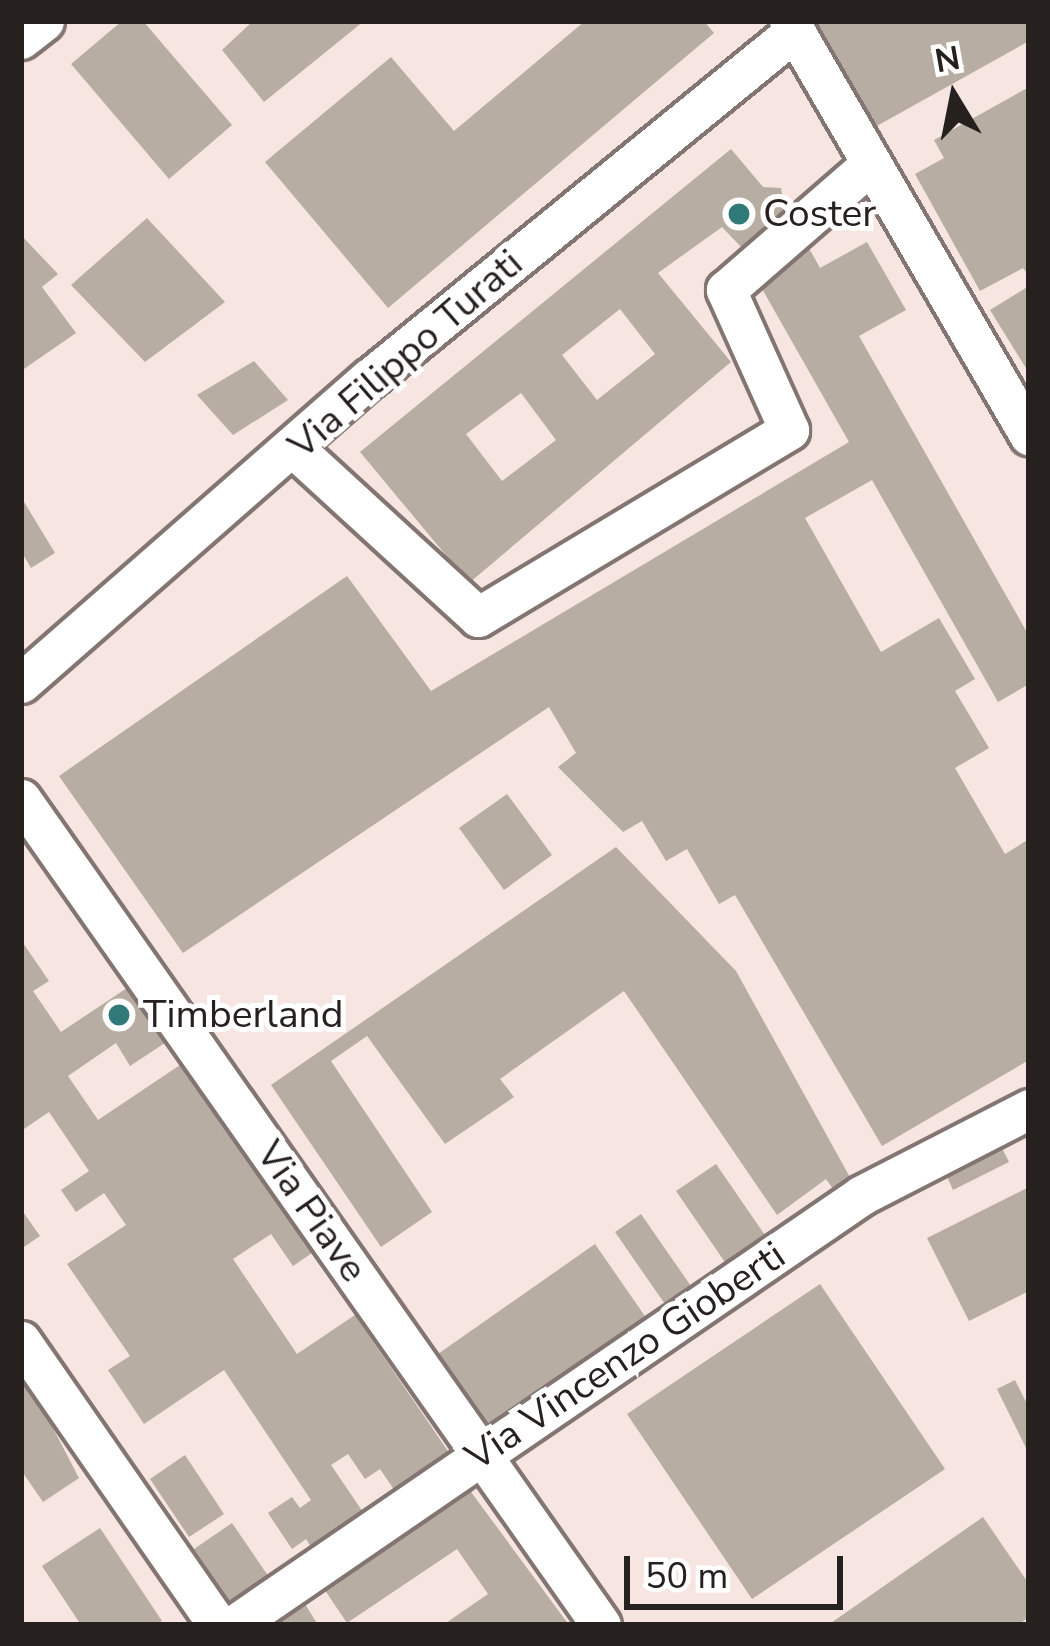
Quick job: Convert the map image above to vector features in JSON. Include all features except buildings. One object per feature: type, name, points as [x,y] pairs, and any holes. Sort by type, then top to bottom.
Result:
[{"type":"street","points":[[21,39],[44,21]]},
{"type":"street","points":[[792,26],[1029,435]]},
{"type":"street","name":"Via Filippo Turati","points":[[21,683],[792,26]]},
{"type":"street","points":[[296,450],[478,617],[789,430],[726,290],[871,164]]},
{"type":"street","name":"Via Piave","points":[[21,800],[601,1625]]},
{"type":"street","name":"Via Vincenzo Gioberti","points":[[235,1625],[862,1196],[1029,1108]]},
{"type":"street","points":[[21,1341],[218,1625]]},
{"type":"place","name":"Coster","points":[[739,214]]},
{"type":"place","name":"Timberland","points":[[119,1015]]}]
